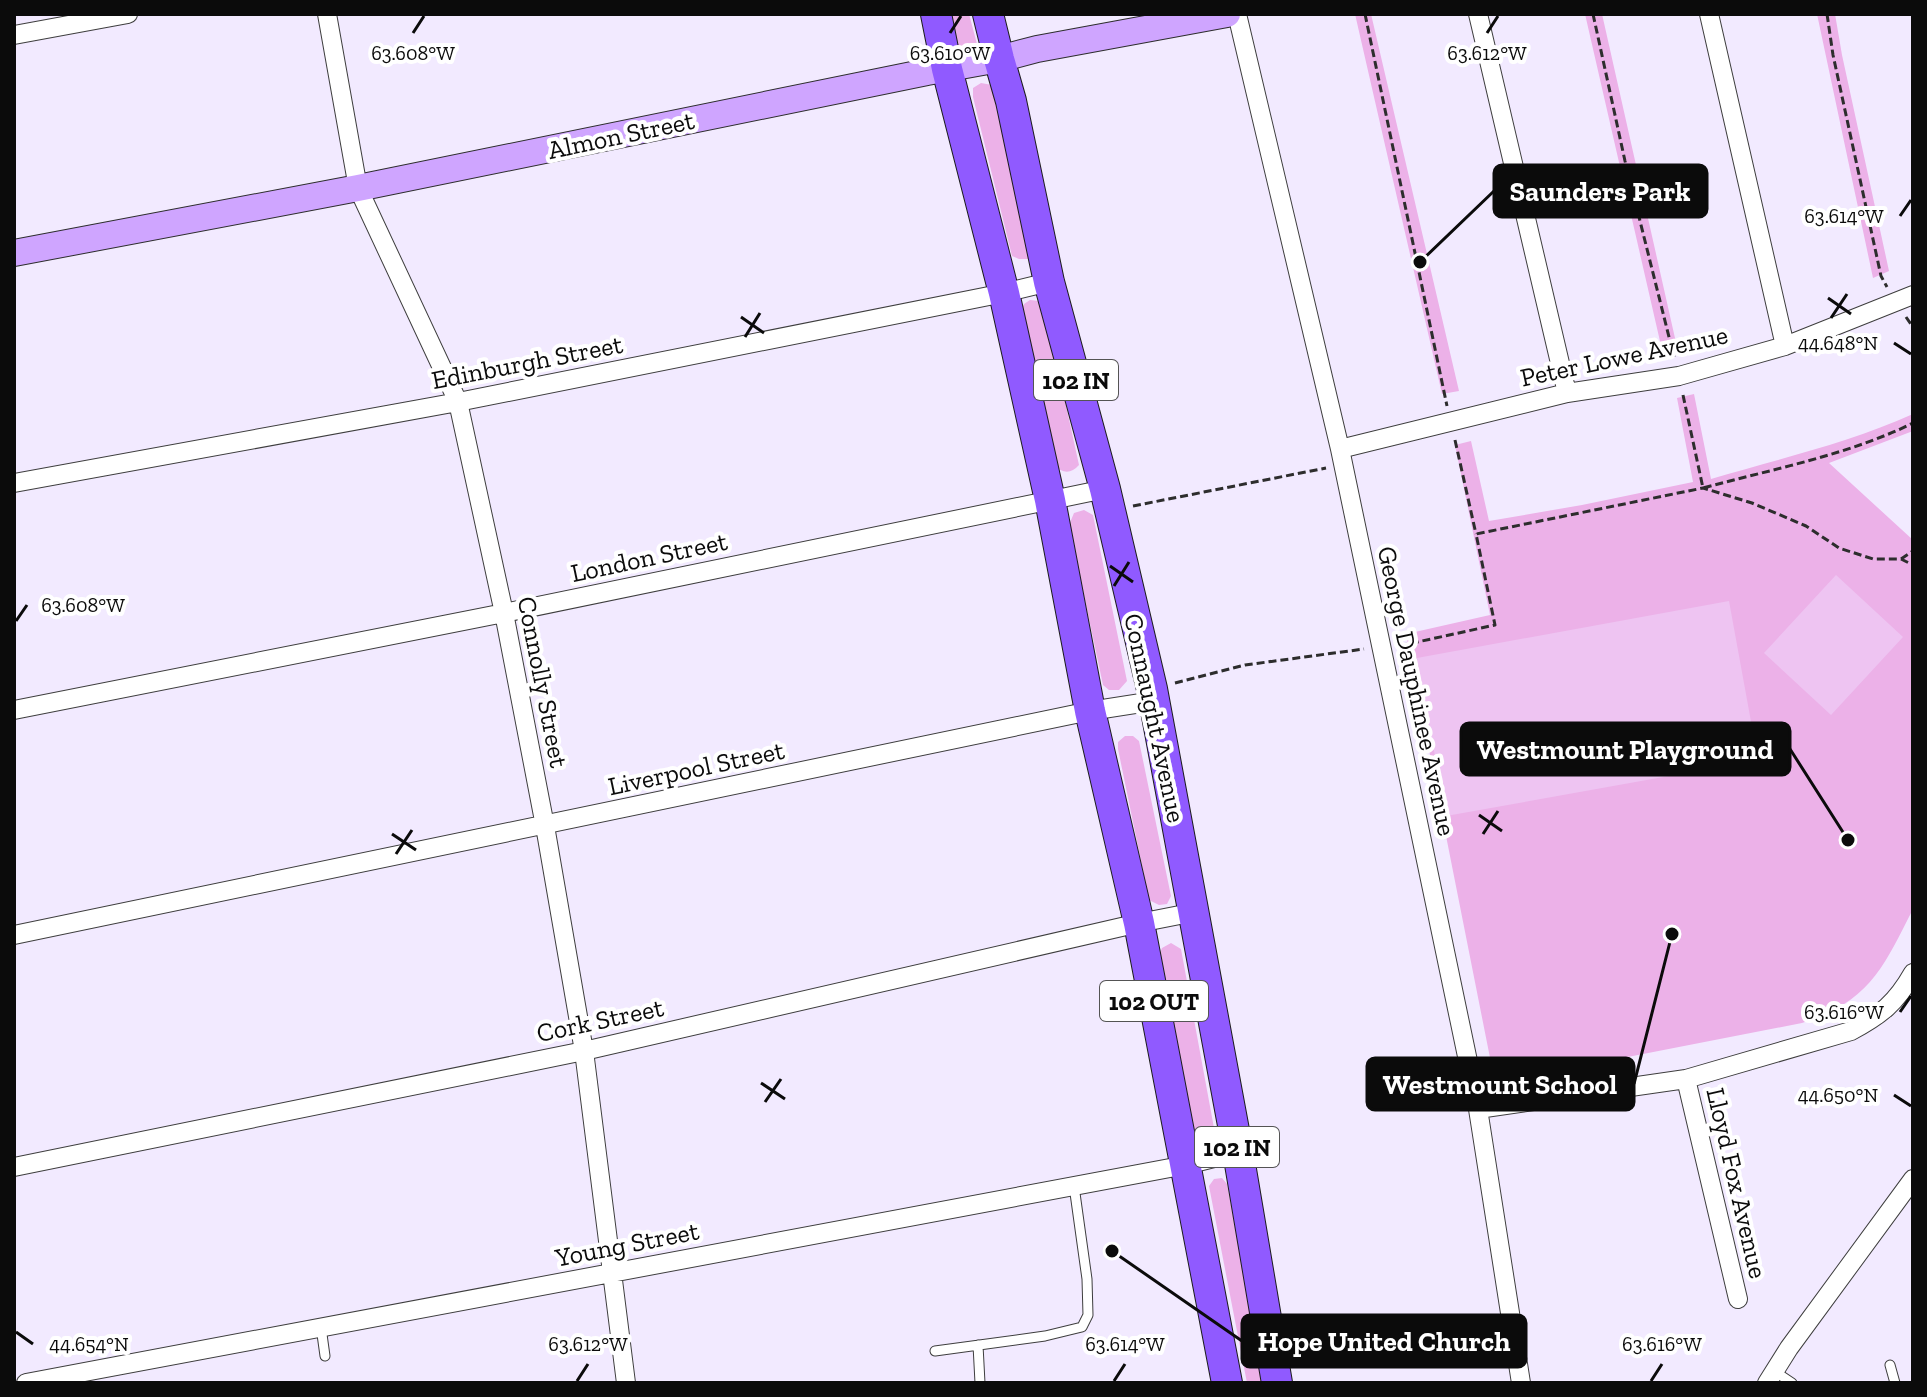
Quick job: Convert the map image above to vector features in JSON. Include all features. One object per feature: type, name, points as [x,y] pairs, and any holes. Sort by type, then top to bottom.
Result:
[{"type":"main road","name":"102 OUT","points":[[936,14],[1004,293],[1050,500],[1090,711],[1139,923],[1227,1383]]},
{"type":"main road","name":"Connaught Avenue","points":[[988,14],[1011,101],[1049,282],[1160,693],[1277,1383]]},
{"type":"street","points":[[14,35],[128,14]]},
{"type":"street","name":"Connolly Street","points":[[327,14],[358,188],[458,402],[504,613],[584,1051],[626,1383]]},
{"type":"street","name":"Almon Street","points":[[14,253],[358,188],[1037,49],[1227,14]]},
{"type":"street","name":"George Dauphinee Avenue","points":[[1237,14],[1342,457],[1478,1109],[1521,1383]]},
{"type":"street","points":[[1478,14],[1567,393]]},
{"type":"street","points":[[1709,14],[1785,346]]},
{"type":"street","name":"Edinburgh Street","points":[[14,483],[458,402],[1049,282]]},
{"type":"street","name":"Peter Lowe Avenue","points":[[1342,457],[1451,422],[1567,393],[1679,376],[1785,346],[1913,295]]},
{"type":"street","name":"London Street","points":[[14,710],[1050,500],[1108,499]]},
{"type":"street","name":"Liverpool Street","points":[[14,935],[1090,711],[1160,693]]},
{"type":"street","name":"Cork Street","points":[[14,1167],[584,1051],[1195,912]]},
{"type":"street","points":[[1478,1109],[1686,1079],[1851,1031],[1876,1018],[1895,1000],[1913,973]]},
{"type":"street","name":"Lloyd Fox Avenue","points":[[1686,1079],[1738,1299]]},
{"type":"street","name":"Young Street","points":[[26,1383],[1186,1165],[1238,1152]]},
{"type":"street","points":[[1770,1377],[1913,1179]]},
{"type":"lane","points":[[935,1351],[1045,1336],[1082,1327],[1088,1315],[1087,1279],[1074,1186]]},
{"type":"lane","points":[[321,1327],[325,1356]]},
{"type":"lane","points":[[978,1345],[980,1383]]},
{"type":"lane","points":[[1890,1365],[1895,1383]]},
{"type":"lane","points":[[1770,1377],[1792,1383]]},
{"type":"path","points":[[1160,693],[1245,665],[1359,649],[1381,650],[1495,625],[1365,14]]},
{"type":"path","points":[[1593,14],[1703,488]]},
{"type":"path","points":[[1827,14],[1881,276],[1895,304]]},
{"type":"path","points":[[1476,534],[1703,488],[1835,452],[1913,423]]},
{"type":"path","points":[[1108,499],[1342,457]]},
{"type":"path","points":[[1703,488],[1752,503],[1806,526],[1839,548],[1873,559],[1901,559],[1913,565]]},
{"type":"path","points":[[1901,559],[1913,551]]},
{"type":"shaded area","points":[[947,14],[969,14],[977,44],[955,48]]},
{"type":"shaded area","points":[[1355,14],[1371,14],[1459,391],[1442,394]]},
{"type":"shaded area","points":[[1585,14],[1602,14],[1677,347],[1662,350]]},
{"type":"shaded area","points":[[1817,14],[1835,14],[1889,271],[1873,278]]},
{"type":"shaded area","points":[[981,83],[992,85],[1035,251],[1028,259],[1012,256],[973,97],[973,88]]},
{"type":"shaded area","points":[[1030,300],[1044,305],[1079,465],[1070,471],[1054,465],[1021,311]]},
{"type":"shaded area","points":[[1694,394],[1711,479],[1839,442],[1913,414],[1913,431],[1829,463],[1913,540],[1913,909],[1893,949],[1872,980],[1844,1004],[1825,1014],[1802,1023],[1495,1083],[1406,634],[1490,615],[1455,445],[1471,441],[1489,521],[1693,482],[1677,398]]},
{"type":"shaded area","points":[[1084,510],[1093,515],[1127,681],[1119,690],[1109,690],[1103,685],[1069,525],[1074,513]]},
{"type":"shaded area","points":[[1836,575],[1903,637],[1831,715],[1764,653]]},
{"type":"shaded area","points":[[1729,601],[1758,760],[1446,816],[1417,658]]},
{"type":"shaded area","points":[[1125,736],[1133,736],[1139,741],[1171,896],[1167,904],[1159,905],[1149,900],[1118,749],[1118,742]]},
{"type":"shaded area","points":[[1171,943],[1181,949],[1214,1128],[1208,1136],[1200,1137],[1194,1133],[1159,955],[1162,948]]},
{"type":"shaded area","points":[[1222,1178],[1227,1184],[1264,1383],[1247,1383],[1209,1186],[1214,1179]]},
{"type":"place","name":"Saunders Park","points":[[1420,262]]},
{"type":"place","name":"Westmount Playground","points":[[1848,840]]},
{"type":"place","name":"Westmount School","points":[[1672,934]]},
{"type":"place","name":"Hope United Church","points":[[1112,1251]]}]
